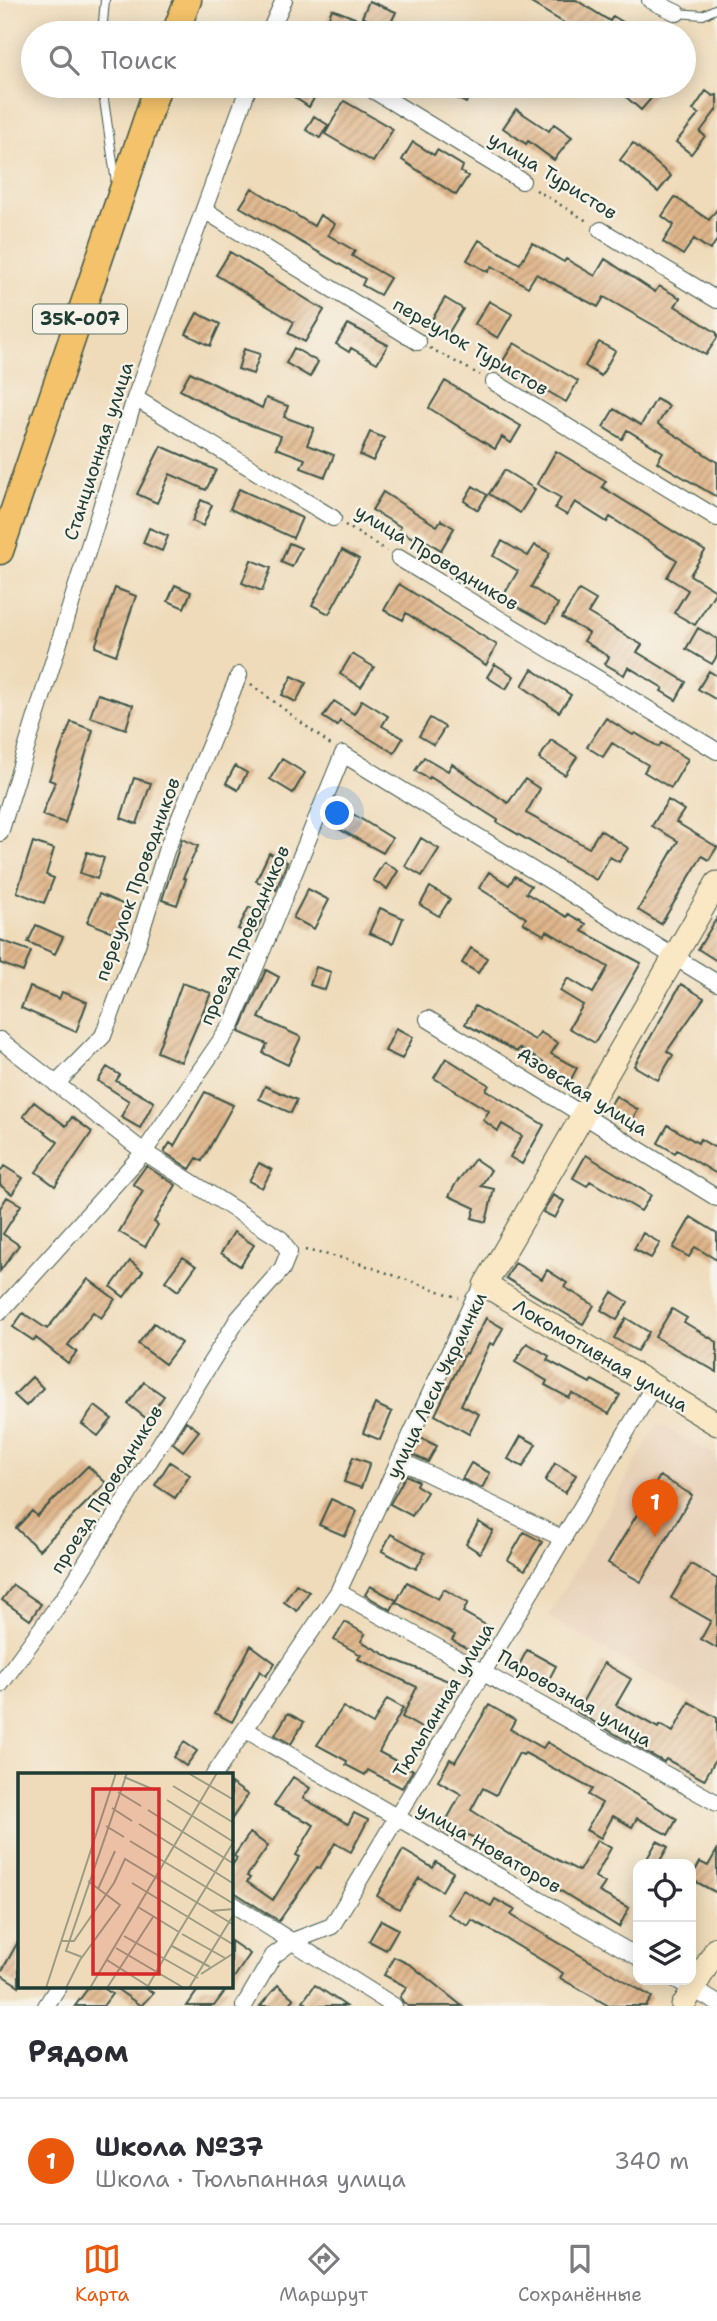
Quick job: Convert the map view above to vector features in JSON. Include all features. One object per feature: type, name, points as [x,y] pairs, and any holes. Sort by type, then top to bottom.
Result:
[{"type":"main road","points":[[180,21],[188,0]]},
{"type":"main road","name":"35К-007","points":[[0,551],[154,98]]},
{"type":"main road","name":"улица Леси Украинки","points":[[479,1294],[717,883]]},
{"type":"main road","name":"Локомотивная улица","points":[[479,1294],[717,1424]]},
{"type":"main road","points":[[684,1992],[717,1948]]},
{"type":"street","points":[[274,21],[284,0]]},
{"type":"street","points":[[650,0],[677,13]]},
{"type":"street","name":"Станционная улица","points":[[0,833],[135,398],[246,98]]},
{"type":"street","name":"улица Туристов","points":[[386,98],[522,181]]},
{"type":"street","name":"переулок Туристов","points":[[204,210],[418,342]]},
{"type":"street","name":"улица Туристов","points":[[601,230],[717,300]]},
{"type":"street","name":"переулок Туристов","points":[[494,382],[717,518]]},
{"type":"street","name":"улица Проводников","points":[[135,398],[333,518]]},
{"type":"street","name":"улица Проводников","points":[[399,558],[717,751]]},
{"type":"street","name":"переулок Проводников","points":[[56,1084],[103,1036],[166,851],[239,675]]},
{"type":"street","points":[[343,754],[717,983]]},
{"type":"street","name":"проезд Проводников","points":[[0,1312],[144,1152],[232,1024],[343,754]]},
{"type":"street","name":"Азовская улица","points":[[428,1019],[717,1198]]},
{"type":"street","points":[[0,1040],[144,1152],[296,1248]]},
{"type":"street","name":"проезд Проводников","points":[[0,1685],[67,1592],[238,1319],[289,1260],[296,1248]]},
{"type":"street","name":"улица Леси Украинки","points":[[215,1773],[338,1591],[479,1294]]},
{"type":"street","name":"Тюльпанная улица","points":[[244,2006],[272,1956],[293,1941],[332,1926],[395,1818],[486,1672],[653,1387]]},
{"type":"street","points":[[399,1460],[564,1539]]},
{"type":"street","name":"Паровозная улица","points":[[338,1591],[717,1803]]},
{"type":"street","name":"улица Новаторов","points":[[246,1730],[633,1954]]},
{"type":"street","points":[[233,1904],[394,2006]]},
{"type":"street","points":[[46,2006],[57,1988]]},
{"type":"street","points":[[684,1992],[717,2003]]},
{"type":"lane","points":[[103,21],[105,0]]},
{"type":"lane","points":[[677,13],[703,15],[717,8]]},
{"type":"lane","points":[[103,98],[106,129],[120,201]]},
{"type":"path","name":"улица Туристов","points":[[522,181],[601,230]]},
{"type":"path","name":"переулок Туристов","points":[[418,342],[494,382]]},
{"type":"path","name":"улица Проводников","points":[[333,518],[399,558]]},
{"type":"path","points":[[239,675],[343,754]]},
{"type":"path","points":[[296,1248],[347,1259],[428,1288],[479,1294]]},
{"type":"shaded area","points":[[658,1423],[717,1456],[717,1714],[548,1617]]},
{"type":"building","points":[[526,0],[576,0],[610,21],[561,21]]},
{"type":"building","points":[[369,1],[396,12],[392,21],[371,21],[362,17]]},
{"type":"building","points":[[332,9],[355,18],[354,21],[327,21]]},
{"type":"building","points":[[706,91],[713,96],[717,95],[717,109],[700,132],[705,136],[691,154],[676,142],[699,114],[693,110]]},
{"type":"building","points":[[296,98],[314,98],[309,107]]},
{"type":"building","points":[[456,98],[469,98],[466,103]]},
{"type":"building","points":[[627,98],[652,98],[641,110]]},
{"type":"building","points":[[344,101],[393,129],[373,162],[325,134]]},
{"type":"building","points":[[516,109],[549,131],[554,124],[572,137],[554,160],[528,141],[526,144],[503,128]]},
{"type":"building","points":[[314,116],[328,125],[320,138],[306,130]]},
{"type":"building","points":[[413,142],[434,155],[437,150],[463,166],[461,172],[468,176],[456,195],[402,160]]},
{"type":"building","points":[[633,143],[671,176],[658,192],[620,160]]},
{"type":"building","points":[[252,188],[314,226],[320,215],[335,224],[328,235],[355,251],[352,256],[390,278],[380,295],[362,285],[365,279],[240,207]]},
{"type":"building","points":[[675,197],[709,220],[717,209],[717,240],[710,250],[694,239],[683,255],[663,242],[674,225],[662,216]]},
{"type":"building","points":[[479,240],[520,264],[532,243],[595,276],[605,259],[655,292],[659,286],[680,298],[675,306],[717,333],[717,338],[706,355],[604,297],[598,307],[536,274],[528,287],[492,266],[488,272],[467,260]]},
{"type":"building","points":[[230,252],[324,310],[305,342],[288,333],[294,322],[216,275]]},
{"type":"building","points":[[445,298],[463,309],[446,337],[428,326]]},
{"type":"building","points":[[489,301],[512,314],[498,338],[475,324]]},
{"type":"building","points":[[197,313],[220,324],[210,346],[186,334]]},
{"type":"building","points":[[348,324],[388,345],[377,363],[351,348],[349,352],[336,344]]},
{"type":"building","points":[[599,342],[615,351],[601,376],[585,366]]},
{"type":"building","points":[[514,343],[578,381],[566,402],[501,364]]},
{"type":"building","points":[[294,348],[318,362],[310,377],[286,363]]},
{"type":"building","points":[[244,349],[260,354],[253,374],[238,369]]},
{"type":"building","points":[[190,372],[262,408],[266,398],[288,406],[284,417],[314,428],[307,445],[334,455],[325,477],[301,468],[305,459],[276,448],[281,436],[234,419],[180,390]]},
{"type":"building","points":[[445,381],[521,426],[511,443],[502,437],[495,449],[429,408]]},
{"type":"building","points":[[656,399],[669,406],[658,424],[717,462],[717,497],[657,462],[663,452],[627,430],[622,439],[603,427],[614,409],[641,425]]},
{"type":"building","points":[[370,432],[384,438],[373,461],[360,455]]},
{"type":"building","points":[[161,446],[216,470],[206,490],[170,474],[157,503],[137,494]]},
{"type":"building","points":[[556,451],[606,481],[602,487],[705,551],[690,575],[716,591],[695,625],[674,613],[688,590],[667,577],[677,560],[610,517],[607,522],[575,502],[567,515],[555,508],[561,498],[537,484]]},
{"type":"building","points":[[504,470],[535,489],[520,513],[489,494]]},
{"type":"building","points":[[473,486],[487,495],[478,510],[464,501]]},
{"type":"building","points":[[239,489],[302,518],[293,538],[230,509]]},
{"type":"building","points":[[383,492],[437,526],[441,520],[454,528],[441,550],[415,534],[413,538],[399,530],[401,527],[372,510]]},
{"type":"building","points":[[201,500],[212,505],[203,526],[192,521]]},
{"type":"building","points":[[149,528],[168,536],[162,551],[143,543]]},
{"type":"building","points":[[502,541],[528,556],[535,545],[550,553],[531,587],[558,604],[547,623],[502,598],[518,571],[493,556]]},
{"type":"building","points":[[289,543],[301,548],[292,567],[281,562]]},
{"type":"building","points":[[342,550],[359,559],[329,614],[312,605]]},
{"type":"building","points":[[251,560],[271,568],[262,591],[242,583]]},
{"type":"building","points":[[399,584],[497,645],[486,665],[406,613],[403,620],[384,610]]},
{"type":"building","points":[[175,585],[191,592],[184,608],[168,601]]},
{"type":"building","points":[[115,588],[136,596],[116,655],[95,647]]},
{"type":"building","points":[[579,590],[596,600],[588,613],[642,645],[637,652],[686,682],[676,700],[661,691],[663,688],[628,667],[624,675],[605,664],[609,657],[584,641],[589,633],[562,618]]},
{"type":"building","points":[[698,628],[717,639],[717,656],[712,664],[686,649]]},
{"type":"building","points":[[352,654],[374,667],[361,687],[340,674]]},
{"type":"building","points":[[495,664],[514,676],[506,689],[487,677]]},
{"type":"building","points":[[532,669],[571,695],[559,712],[522,686]]},
{"type":"building","points":[[709,671],[717,676],[717,700],[698,689]]},
{"type":"building","points":[[292,676],[306,683],[296,702],[282,695]]},
{"type":"building","points":[[98,694],[133,705],[126,729],[90,717]]},
{"type":"building","points":[[362,700],[388,716],[382,726],[403,738],[394,753],[340,721],[337,726],[323,717],[334,701],[354,714]]},
{"type":"building","points":[[430,718],[445,727],[434,745],[419,736]]},
{"type":"building","points":[[606,718],[633,735],[635,733],[659,747],[661,743],[688,759],[671,788],[644,772],[648,765],[612,743],[603,757],[587,747]]},
{"type":"building","points":[[71,722],[93,730],[65,823],[42,815],[55,782],[49,780]]},
{"type":"building","points":[[551,740],[577,757],[565,775],[539,759]]},
{"type":"building","points":[[424,757],[448,771],[452,764],[508,803],[525,779],[540,789],[526,813],[589,848],[600,830],[628,848],[619,862],[610,857],[596,880],[497,822],[498,820],[430,777],[429,779],[415,771]]},
{"type":"building","points":[[282,759],[305,773],[293,793],[270,779]]},
{"type":"building","points":[[235,766],[247,773],[238,790],[226,783]]},
{"type":"building","points":[[134,778],[151,783],[137,824],[121,818]]},
{"type":"building","points":[[668,800],[684,810],[676,822],[717,847],[709,860],[702,856],[661,924],[638,910],[678,841],[652,826]]},
{"type":"building","points":[[335,803],[392,838],[383,853],[326,822]]},
{"type":"building","points":[[421,838],[439,849],[422,876],[405,866]]},
{"type":"building","points":[[182,839],[198,846],[183,878],[186,879],[177,905],[162,900]]},
{"type":"building","points":[[33,842],[54,849],[46,875],[54,878],[44,903],[17,892]]},
{"type":"building","points":[[87,852],[104,858],[97,879],[80,873]]},
{"type":"building","points":[[269,853],[287,862],[276,890],[256,881]]},
{"type":"building","points":[[384,862],[398,871],[387,889],[373,880]]},
{"type":"building","points":[[489,872],[509,885],[515,876],[531,886],[526,893],[567,917],[568,914],[586,924],[582,931],[641,963],[595,1043],[569,1028],[583,1005],[560,991],[568,978],[593,993],[608,967],[547,931],[544,935],[523,923],[526,918],[479,888]]},
{"type":"building","points":[[430,887],[450,899],[439,916],[420,905]]},
{"type":"building","points":[[308,889],[329,900],[314,929],[293,918]]},
{"type":"building","points":[[99,894],[127,906],[115,933],[87,922]]},
{"type":"building","points":[[249,907],[264,914],[254,936],[238,929]]},
{"type":"building","points":[[380,908],[403,918],[393,943],[369,933]]},
{"type":"building","points":[[717,918],[717,961],[698,949]]},
{"type":"building","points":[[36,925],[63,937],[55,954],[28,942]]},
{"type":"building","points":[[0,940],[31,951],[23,972],[0,963]]},
{"type":"building","points":[[471,948],[487,958],[478,973],[462,963]]},
{"type":"building","points":[[316,967],[331,972],[325,990],[310,985]]},
{"type":"building","points":[[266,970],[279,977],[259,1018],[301,1037],[288,1065],[263,1053],[267,1044],[239,1032]]},
{"type":"building","points":[[182,983],[211,993],[181,1062],[157,1052]]},
{"type":"building","points":[[681,984],[704,998],[667,1051],[673,1055],[658,1080],[634,1066]]},
{"type":"building","points":[[30,987],[59,999],[62,992],[87,1002],[76,1032],[21,1008]]},
{"type":"building","points":[[475,1006],[535,1040],[540,1032],[558,1043],[551,1054],[577,1068],[569,1083],[552,1074],[554,1069],[519,1048],[517,1052],[465,1024]]},
{"type":"building","points":[[396,1028],[413,1037],[402,1059],[385,1051]]},
{"type":"building","points":[[446,1058],[489,1085],[486,1090],[544,1125],[522,1164],[510,1157],[522,1136],[502,1124],[498,1131],[483,1120],[489,1111],[434,1078]]},
{"type":"building","points":[[107,1067],[120,1075],[116,1081],[154,1102],[140,1128],[121,1117],[129,1101],[98,1081]]},
{"type":"building","points":[[265,1086],[297,1100],[291,1113],[259,1099]]},
{"type":"building","points":[[205,1092],[233,1105],[202,1161],[197,1158],[190,1169],[164,1152],[170,1143],[174,1146]]},
{"type":"building","points":[[616,1096],[638,1110],[630,1123],[608,1109]]},
{"type":"building","points":[[34,1102],[66,1126],[72,1117],[92,1132],[55,1186],[36,1172],[58,1142],[23,1116]]},
{"type":"building","points":[[668,1125],[698,1143],[700,1139],[717,1149],[717,1174],[677,1150],[675,1153],[658,1143]]},
{"type":"building","points":[[586,1155],[651,1195],[641,1211],[590,1181],[587,1186],[573,1178]]},
{"type":"building","points":[[475,1159],[491,1170],[481,1186],[494,1189],[486,1222],[472,1218],[475,1208],[449,1196]]},
{"type":"building","points":[[259,1163],[272,1170],[262,1188],[249,1181]]},
{"type":"building","points":[[4,1166],[23,1178],[12,1194],[0,1185],[0,1172]]},
{"type":"building","points":[[146,1166],[176,1185],[154,1222],[158,1225],[145,1247],[119,1232],[143,1191],[133,1184]]},
{"type":"building","points":[[553,1195],[564,1201],[555,1218],[543,1212]]},
{"type":"building","points":[[7,1197],[21,1205],[3,1234],[19,1245],[0,1271],[0,1208]]},
{"type":"building","points":[[691,1217],[717,1233],[717,1260],[695,1247],[689,1257],[673,1248]]},
{"type":"building","points":[[234,1232],[254,1245],[240,1266],[221,1253]]},
{"type":"building","points":[[643,1233],[660,1243],[651,1258],[634,1249]]},
{"type":"building","points":[[183,1257],[196,1266],[178,1291],[165,1281]]},
{"type":"building","points":[[130,1261],[143,1271],[124,1297],[111,1287]]},
{"type":"building","points":[[515,1263],[542,1279],[547,1270],[567,1283],[564,1287],[594,1305],[583,1324],[506,1278]]},
{"type":"building","points":[[88,1279],[115,1299],[101,1318],[93,1312],[68,1345],[77,1352],[68,1363],[36,1338],[34,1341],[13,1327],[23,1313],[47,1329]]},
{"type":"building","points":[[612,1292],[628,1302],[617,1320],[601,1310]]},
{"type":"building","points":[[672,1309],[687,1318],[684,1322],[717,1342],[717,1372],[655,1337]]},
{"type":"building","points":[[486,1318],[503,1328],[494,1345],[490,1343],[461,1405],[479,1414],[469,1434],[435,1415],[465,1353],[467,1354]]},
{"type":"building","points":[[626,1318],[649,1332],[637,1351],[614,1338]]},
{"type":"building","points":[[154,1323],[181,1343],[165,1364],[138,1344]]},
{"type":"building","points":[[527,1343],[549,1356],[547,1360],[590,1383],[592,1380],[620,1395],[609,1414],[572,1393],[569,1398],[545,1385],[547,1381],[515,1362]]},
{"type":"building","points":[[32,1377],[43,1388],[26,1406],[14,1395]]},
{"type":"building","points":[[144,1382],[164,1396],[147,1419],[128,1404]]},
{"type":"building","points":[[375,1404],[392,1412],[380,1440],[363,1433]]},
{"type":"building","points":[[95,1406],[112,1419],[98,1436],[82,1424]]},
{"type":"building","points":[[186,1421],[199,1431],[183,1451],[173,1443]]},
{"type":"building","points":[[521,1436],[536,1444],[523,1467],[508,1459]]},
{"type":"building","points":[[421,1438],[437,1446],[428,1462],[413,1455]]},
{"type":"building","points":[[353,1457],[370,1463],[361,1488],[344,1482]]},
{"type":"building","points":[[170,1462],[190,1475],[175,1498],[155,1485]]},
{"type":"building","points":[[471,1463],[490,1473],[482,1488],[462,1479]]},
{"type":"building","points":[[555,1463],[576,1475],[565,1493],[545,1481]]},
{"type":"building","points":[[88,1466],[106,1483],[39,1550],[16,1528],[32,1511],[37,1516]]},
{"type":"building","points":[[406,1475],[418,1481],[416,1485],[427,1492],[412,1516],[390,1504]]},
{"type":"building","points":[[660,1476],[692,1495],[641,1582],[608,1563]]},
{"type":"building","points":[[331,1499],[357,1511],[345,1536],[319,1525]]},
{"type":"building","points":[[479,1522],[493,1531],[480,1553],[466,1544]]},
{"type":"building","points":[[524,1532],[542,1542],[525,1570],[508,1560]]},
{"type":"building","points":[[391,1534],[425,1553],[416,1569],[382,1551]]},
{"type":"building","points":[[691,1564],[717,1579],[717,1648],[701,1639],[711,1621],[671,1598]]},
{"type":"building","points":[[407,1582],[438,1599],[444,1589],[468,1603],[463,1612],[491,1628],[476,1654],[452,1640],[455,1635],[396,1602]]},
{"type":"building","points":[[296,1584],[309,1592],[297,1611],[284,1602]]},
{"type":"building","points":[[13,1585],[41,1604],[30,1620],[2,1600]]},
{"type":"building","points":[[370,1586],[396,1600],[391,1610],[365,1595]]},
{"type":"building","points":[[345,1622],[365,1634],[361,1641],[393,1659],[451,1682],[425,1730],[402,1717],[417,1687],[358,1659],[361,1655],[334,1640]]},
{"type":"building","points":[[251,1645],[275,1663],[266,1676],[260,1671],[232,1722],[215,1713]]},
{"type":"building","points":[[527,1650],[556,1666],[546,1685],[517,1669]]},
{"type":"building","points":[[604,1663],[631,1679],[616,1705],[658,1728],[660,1725],[673,1732],[689,1702],[717,1718],[717,1757],[704,1780],[666,1759],[664,1762],[577,1712]]},
{"type":"building","points":[[387,1699],[403,1708],[379,1752],[413,1770],[402,1788],[368,1770],[365,1775],[346,1765],[347,1761],[317,1745],[343,1707],[373,1724]]},
{"type":"building","points":[[489,1705],[515,1720],[510,1729],[543,1748],[547,1742],[677,1819],[668,1835],[637,1818],[632,1827],[613,1816],[601,1838],[586,1830],[602,1803],[588,1795],[592,1789],[525,1753],[519,1753],[496,1795],[483,1788],[471,1810],[513,1837],[579,1871],[597,1840],[611,1848],[595,1877],[605,1883],[599,1892],[629,1908],[619,1927],[482,1842],[459,1830],[454,1838],[441,1830],[461,1794],[438,1781],[450,1759],[455,1762]]},
{"type":"building","points":[[288,1713],[304,1722],[291,1744],[275,1735]]},
{"type":"building","points":[[184,1742],[197,1751],[186,1766],[174,1757]]},
{"type":"building","points":[[293,1777],[310,1788],[303,1798],[348,1824],[354,1813],[368,1820],[351,1852],[335,1843],[320,1868],[317,1867],[279,1921],[233,1891],[233,1864],[237,1858],[234,1856],[250,1833],[268,1846],[247,1876],[250,1878],[247,1882],[273,1900],[300,1857],[296,1855],[314,1825],[274,1805]]},
{"type":"building","points":[[233,1784],[248,1795],[233,1817]]},
{"type":"building","points":[[657,1841],[668,1847],[661,1859],[647,1859]]},
{"type":"building","points":[[403,1850],[433,1868],[436,1862],[453,1872],[442,1891],[419,1878],[399,1909],[377,1896]]},
{"type":"building","points":[[717,1850],[717,1893],[696,1882],[696,1870],[700,1862],[708,1866]]},
{"type":"building","points":[[463,1890],[491,1906],[495,1899],[515,1910],[511,1915],[652,1997],[646,2006],[609,2006],[560,1978],[563,1973],[498,1934],[472,1920],[468,1926],[448,1914]]},
{"type":"building","points":[[381,1920],[398,1929],[386,1950],[369,1941]]},
{"type":"building","points":[[18,1942],[18,1985],[0,1974]]},
{"type":"building","points":[[233,1942],[250,1954],[233,1979]]},
{"type":"building","points":[[394,1957],[411,1965],[462,2006],[408,2006],[400,1997],[407,1987],[384,1975]]},
{"type":"building","points":[[278,1985],[294,1999],[288,2006],[260,2006]]},
{"type":"building","points":[[315,1985],[346,2006],[310,2006],[303,2001]]},
{"type":"building","points":[[88,1988],[103,1988],[112,1994],[103,2006],[75,2006]]},
{"type":"building","points":[[115,1988],[146,1988],[153,1993],[141,2006]]},
{"type":"building","points":[[199,1988],[227,1988],[214,2006],[187,2006]]},
{"type":"place","name":"Школа №37","points":[[655,1537]]}]
